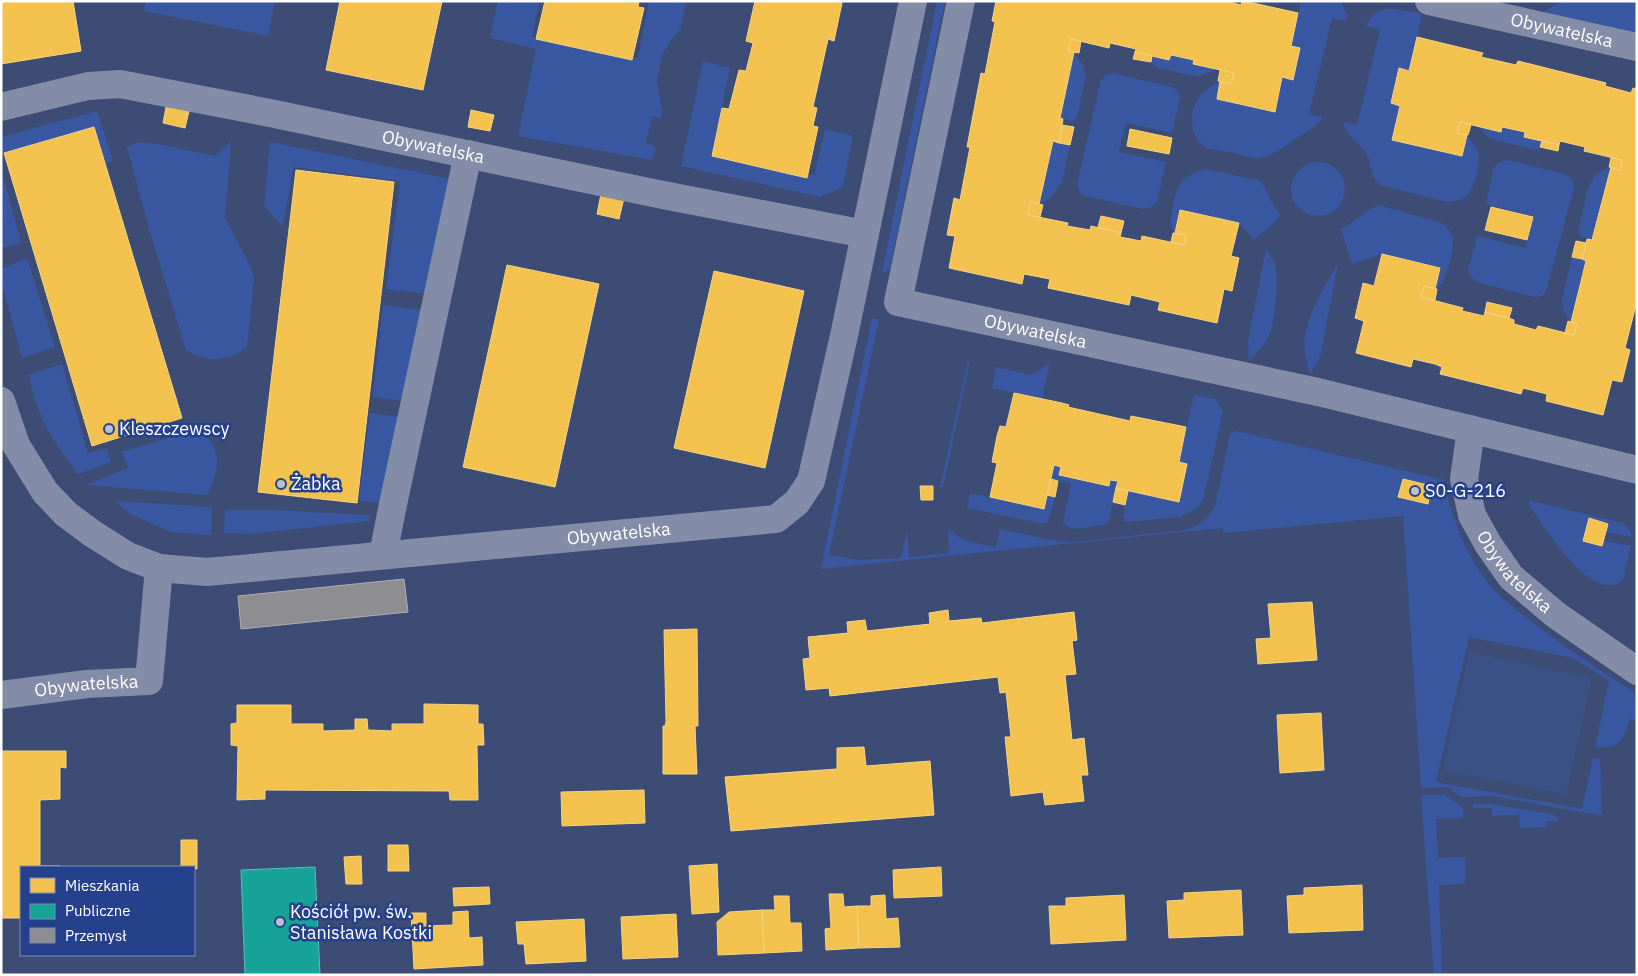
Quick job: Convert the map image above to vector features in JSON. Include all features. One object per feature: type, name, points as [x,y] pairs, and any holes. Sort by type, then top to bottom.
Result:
[{"type":"street","name":"Obywatelska","points":[[1,401],[16,445],[45,492],[66,514],[93,534],[128,556],[159,568],[207,572],[776,519],[796,502],[811,481],[913,1]]},
{"type":"street","name":"Obywatelska","points":[[960,1],[898,302],[1302,389],[1637,470]]},
{"type":"street","name":"Obywatelska","points":[[1429,1],[1637,47]]},
{"type":"street","name":"Obywatelska","points":[[1,107],[88,86],[120,84],[270,113],[658,194],[865,234]]},
{"type":"street","points":[[383,555],[468,154]]},
{"type":"street","name":"Obywatelska","points":[[1471,429],[1464,479],[1472,515],[1511,577],[1556,615],[1637,671]]},
{"type":"street","name":"Obywatelska","points":[[1,695],[87,684],[149,681],[159,568]]},
{"type":"shaded area","points":[[146,1],[275,2],[268,36],[144,11]]},
{"type":"shaded area","points":[[498,1],[539,1],[532,37],[638,58],[649,1],[686,1],[680,30],[662,55],[659,69],[657,81],[662,110],[661,119],[652,116],[646,143],[656,147],[652,160],[518,136],[536,49],[490,38]]},
{"type":"shaded area","points":[[937,1],[945,1],[890,268],[884,273],[882,272]]},
{"type":"shaded area","points":[[1301,1],[1340,1],[1347,14],[1346,21],[1332,18],[1309,114],[1323,117],[1311,129],[1266,157],[1254,158],[1207,148],[1196,137],[1193,130],[1192,115],[1201,94],[1220,81],[1217,99],[1275,112],[1282,77],[1293,79],[1300,48],[1291,46]]},
{"type":"shaded area","points":[[1562,1],[1637,1],[1637,36],[1542,13]]},
{"type":"shaded area","points":[[1385,9],[1422,14],[1409,71],[1399,69],[1391,103],[1400,106],[1392,139],[1461,156],[1467,135],[1477,150],[1479,162],[1472,188],[1466,197],[1456,201],[1447,202],[1380,185],[1373,175],[1368,157],[1362,147],[1347,132],[1343,122],[1357,125],[1380,30],[1366,26],[1373,15]]},
{"type":"shaded area","points":[[1074,52],[1083,65],[1086,76],[1077,118],[1072,121],[1060,118]]},
{"type":"shaded area","points":[[1171,55],[1194,60],[1218,69],[1198,77],[1155,67],[1151,62],[1152,56],[1169,60]]},
{"type":"shaded area","points":[[703,61],[730,68],[712,156],[814,175],[825,129],[853,136],[843,187],[820,197],[681,166]]},
{"type":"shaded area","points":[[1113,73],[1171,87],[1177,90],[1180,98],[1172,133],[1126,123],[1119,152],[1166,162],[1157,201],[1151,207],[1143,209],[1084,196],[1079,191],[1077,184],[1101,80],[1106,75]]},
{"type":"shaded area","points":[[97,111],[113,161],[105,164],[94,127],[1,154],[1,137]]},
{"type":"shaded area","points":[[1479,127],[1512,130],[1542,141],[1538,150],[1535,150],[1492,139],[1486,136]]},
{"type":"shaded area","points":[[231,141],[225,218],[250,265],[254,278],[247,347],[233,356],[209,359],[186,350],[150,232],[127,147],[137,142],[157,144],[215,156]]},
{"type":"shaded area","points":[[1053,141],[1070,145],[1062,182],[1050,199],[1039,204]]},
{"type":"shaded area","points":[[270,142],[450,179],[427,294],[386,289],[400,181],[293,167],[282,226],[264,206]]},
{"type":"shaded area","points":[[1508,160],[1567,175],[1572,180],[1574,188],[1546,291],[1542,296],[1534,297],[1477,282],[1471,278],[1468,271],[1477,236],[1526,248],[1533,216],[1486,204],[1494,167],[1499,162]]},
{"type":"shaded area","points":[[1318,162],[1328,164],[1337,170],[1343,179],[1345,189],[1343,199],[1337,208],[1328,214],[1318,216],[1308,214],[1299,208],[1293,199],[1291,189],[1293,179],[1299,170],[1308,164]]},
{"type":"shaded area","points":[[1,167],[21,243],[1,249]]},
{"type":"shaded area","points":[[1611,167],[1592,240],[1581,237],[1578,233],[1591,182],[1597,173]]},
{"type":"shaded area","points":[[1206,169],[1261,181],[1281,216],[1254,240],[1239,223],[1175,233],[1170,224],[1175,196],[1181,182],[1187,177]]},
{"type":"shaded area","points":[[1378,205],[1442,223],[1448,229],[1452,236],[1453,251],[1443,283],[1435,289],[1440,268],[1382,254],[1352,264],[1341,229]]},
{"type":"shaded area","points":[[1266,248],[1274,262],[1276,272],[1275,312],[1269,336],[1249,361],[1248,341]]},
{"type":"shaded area","points":[[1572,257],[1586,261],[1571,322],[1563,309],[1562,299]]},
{"type":"shaded area","points":[[27,258],[55,347],[22,358],[1,281],[1,269]]},
{"type":"shaded area","points":[[1338,264],[1320,357],[1310,375],[1304,348],[1305,333],[1321,292]]},
{"type":"shaded area","points":[[383,305],[423,310],[404,401],[373,397]]},
{"type":"shaded area","points":[[872,318],[879,320],[829,555],[859,560],[901,558],[907,531],[909,557],[949,553],[948,528],[965,540],[996,547],[1000,529],[1057,541],[1072,542],[1184,530],[1206,519],[1215,506],[1230,434],[1236,431],[1444,480],[1460,535],[1480,572],[1489,584],[1509,604],[1545,632],[1636,694],[1637,721],[1630,719],[1622,738],[1616,745],[1595,747],[1609,681],[1573,658],[1469,637],[1436,782],[1582,809],[1593,758],[1600,758],[1602,815],[1493,796],[1461,797],[1448,787],[1421,788],[1403,516],[1224,533],[1222,528],[821,569]]},
{"type":"shaded area","points":[[968,361],[970,361],[943,487],[940,487]]},
{"type":"shaded area","points":[[1050,363],[1042,399],[992,388],[996,367],[1031,375]]},
{"type":"shaded area","points":[[62,364],[88,453],[107,448],[111,462],[78,474],[60,450],[41,416],[29,375]]},
{"type":"shaded area","points":[[1194,395],[1215,399],[1223,411],[1204,497],[1200,505],[1180,517],[1125,521],[1123,517],[1128,491],[1179,501],[1179,462]]},
{"type":"shaded area","points":[[370,413],[400,417],[382,503],[359,501]]},
{"type":"shaded area","points":[[196,429],[211,443],[217,459],[215,476],[207,495],[86,485],[128,468],[122,452]]},
{"type":"shaded area","points":[[1054,465],[1061,467],[1060,476],[1109,486],[1110,480],[1118,481],[1109,521],[1104,525],[1082,528],[1066,526],[1063,522],[1071,483],[1051,479]]},
{"type":"shaded area","points":[[970,493],[1044,509],[1047,495],[1055,497],[1048,522],[1044,524],[967,508]]},
{"type":"shaded area","points":[[115,501],[212,507],[211,535],[171,532],[130,514]]},
{"type":"shaded area","points":[[1531,501],[1623,523],[1630,531],[1632,537],[1606,532],[1608,523],[1589,518],[1583,541],[1602,546],[1604,541],[1631,546],[1622,581],[1611,585],[1600,583],[1588,577],[1576,567],[1554,541],[1529,505]]},
{"type":"shaded area","points":[[225,510],[274,510],[369,515],[369,521],[251,534],[224,533]]},
{"type":"shaded area","points":[[1469,652],[1592,678],[1566,795],[1443,770]]},
{"type":"shaded area","points":[[1421,795],[1445,795],[1463,808],[1463,818],[1436,819],[1438,858],[1465,857],[1465,884],[1439,885],[1442,975],[1434,975]]},
{"type":"shaded area","points":[[1474,804],[1492,804],[1555,815],[1560,821],[1547,821],[1546,827],[1520,828],[1519,815],[1492,816],[1492,808],[1472,808]]},
{"type":"building: Mieszkania","points":[[1,1],[73,1],[81,51],[1,64]]},
{"type":"building: Mieszkania","points":[[340,1],[442,1],[423,90],[326,70]]},
{"type":"building: Mieszkania","points":[[545,1],[639,1],[638,7],[644,8],[632,60],[536,39]]},
{"type":"building: Mieszkania","points":[[755,1],[837,1],[842,3],[834,41],[828,39],[813,107],[817,108],[813,126],[818,127],[807,178],[712,156],[722,108],[729,109],[739,70],[746,71],[753,43],[746,41]]},
{"type":"building: Mieszkania","points":[[996,1],[1225,1],[1241,5],[1242,1],[1244,1],[1298,13],[1291,46],[1300,48],[1293,80],[1282,77],[1275,112],[1217,99],[1220,81],[1231,84],[1234,73],[1193,64],[1194,60],[1171,55],[1169,60],[1135,52],[1136,49],[1110,43],[1109,48],[1071,39],[1068,51],[1074,52],[1060,118],[1063,119],[1059,143],[1053,141],[1039,204],[1031,202],[1028,215],[1068,223],[1067,226],[1090,230],[1091,226],[1121,233],[1120,237],[1141,241],[1142,236],[1184,245],[1186,235],[1175,233],[1180,210],[1239,223],[1231,256],[1239,258],[1232,291],[1224,289],[1217,323],[1158,310],[1160,302],[1131,295],[1129,305],[1048,288],[1050,279],[1024,274],[1022,284],[949,268],[955,236],[947,235],[954,198],[960,200],[970,147],[967,147],[981,73],[985,74],[995,22],[992,21]]},
{"type":"building: Mieszkania","points":[[1417,37],[1483,53],[1481,57],[1516,65],[1518,61],[1606,83],[1605,86],[1631,93],[1633,88],[1637,89],[1637,301],[1625,348],[1630,350],[1622,382],[1612,380],[1603,415],[1546,401],[1547,394],[1523,388],[1521,394],[1440,374],[1442,367],[1435,364],[1413,359],[1411,367],[1356,353],[1364,321],[1355,318],[1363,283],[1374,286],[1382,254],[1440,268],[1435,289],[1424,286],[1421,297],[1463,308],[1462,311],[1484,316],[1485,312],[1509,318],[1514,320],[1514,324],[1536,330],[1538,326],[1574,335],[1577,324],[1571,322],[1586,261],[1582,259],[1587,239],[1592,240],[1611,167],[1620,170],[1622,160],[1584,151],[1585,147],[1560,141],[1559,145],[1524,137],[1525,132],[1502,127],[1501,132],[1460,122],[1457,133],[1467,135],[1462,156],[1392,140],[1400,106],[1391,103],[1399,68],[1409,71]]},
{"type":"building: Mieszkania","points":[[1071,39],[1081,41],[1079,53],[1068,51]]},
{"type":"building: Mieszkania","points":[[1135,52],[1152,56],[1151,62],[1133,59]]},
{"type":"building: Mieszkania","points":[[1220,70],[1234,73],[1231,84],[1218,81]]},
{"type":"building: Mieszkania","points":[[167,102],[190,107],[185,128],[163,123]]},
{"type":"building: Mieszkania","points":[[471,110],[494,115],[490,131],[468,127]]},
{"type":"building: Mieszkania","points":[[1460,122],[1471,125],[1468,135],[1457,133]]},
{"type":"building: Mieszkania","points":[[1062,125],[1074,127],[1070,145],[1059,143]]},
{"type":"building: Mieszkania","points":[[94,127],[182,418],[92,446],[4,153]]},
{"type":"building: Mieszkania","points":[[1130,129],[1172,138],[1169,154],[1127,146]]},
{"type":"building: Mieszkania","points":[[1542,141],[1559,145],[1558,151],[1540,147]]},
{"type":"building: Mieszkania","points":[[1611,158],[1622,160],[1620,170],[1609,167]]},
{"type":"building: Mieszkania","points":[[296,170],[394,182],[357,503],[258,492]]},
{"type":"building: Mieszkania","points":[[601,194],[624,198],[619,219],[597,214]]},
{"type":"building: Mieszkania","points":[[1031,202],[1043,205],[1040,217],[1028,215]]},
{"type":"building: Mieszkania","points":[[1491,207],[1533,217],[1527,240],[1485,230]]},
{"type":"building: Mieszkania","points":[[1101,216],[1124,221],[1121,233],[1098,227]]},
{"type":"building: Mieszkania","points":[[1173,233],[1186,235],[1184,245],[1171,242]]},
{"type":"building: Mieszkania","points":[[1576,241],[1586,243],[1582,259],[1572,257]]},
{"type":"building: Mieszkania","points":[[507,265],[599,284],[555,487],[463,467]]},
{"type":"building: Mieszkania","points":[[714,271],[804,291],[765,468],[674,448]]},
{"type":"building: Mieszkania","points":[[1424,286],[1437,289],[1435,300],[1421,297]]},
{"type":"building: Mieszkania","points":[[1487,302],[1512,308],[1509,318],[1485,312]]},
{"type":"building: Mieszkania","points":[[1568,321],[1577,324],[1574,335],[1565,333]]},
{"type":"building: Mieszkania","points":[[1014,393],[1062,403],[1069,405],[1068,407],[1130,421],[1131,416],[1186,427],[1179,462],[1187,464],[1179,502],[1116,488],[1118,481],[1110,480],[1109,486],[1059,475],[1061,467],[1054,465],[1044,509],[990,497],[997,463],[992,462],[997,436],[1000,426],[1006,427]]},
{"type":"building: Mieszkania","points":[[1051,479],[1058,481],[1055,497],[1047,495]]},
{"type":"building: Mieszkania","name":"S0-G-216","points":[[1403,479],[1432,486],[1428,504],[1398,497]]},
{"type":"building: Mieszkania","points":[[920,486],[933,486],[933,500],[921,500]]},
{"type":"building: Mieszkania","points":[[1116,488],[1128,491],[1125,505],[1113,502]]},
{"type":"building: Mieszkania","points":[[1589,518],[1608,524],[1602,546],[1583,541]]},
{"type":"building: Mieszkania","points":[[1312,602],[1317,660],[1258,664],[1256,639],[1271,638],[1268,604]]},
{"type":"building: Mieszkania","points":[[948,610],[949,621],[981,618],[982,623],[1074,612],[1077,640],[1072,641],[1076,674],[1065,675],[1072,740],[1084,738],[1088,775],[1081,775],[1084,801],[1045,805],[1043,792],[1011,796],[1005,737],[1011,737],[1006,692],[1000,693],[998,677],[830,696],[829,688],[806,690],[803,659],[810,658],[808,637],[848,633],[847,622],[865,620],[867,631],[930,624],[929,613]]},
{"type":"building: Mieszkania","points":[[697,629],[698,726],[695,726],[697,774],[663,774],[663,726],[665,726],[666,722],[664,630]]},
{"type":"building: Mieszkania","points":[[424,704],[478,705],[478,724],[483,724],[484,745],[477,745],[478,800],[450,800],[449,791],[265,790],[265,799],[237,800],[238,746],[231,745],[231,724],[237,723],[237,705],[291,705],[291,724],[323,724],[323,731],[355,730],[355,719],[367,719],[368,730],[392,731],[392,724],[424,724]]},
{"type":"building: Mieszkania","points":[[1321,713],[1324,770],[1280,773],[1277,715]]},
{"type":"building: Mieszkania","points":[[864,747],[866,766],[930,761],[934,815],[731,831],[725,777],[837,769],[837,748]]},
{"type":"building: Mieszkania","points":[[1,751],[66,751],[66,768],[60,767],[60,799],[40,800],[40,866],[20,866],[20,918],[1,918]]},
{"type":"building: Mieszkania","points":[[644,790],[645,823],[562,826],[561,792]]},
{"type":"building: Mieszkania","points":[[181,840],[197,840],[197,869],[195,869],[195,866],[181,866]]},
{"type":"building: Mieszkania","points":[[388,845],[408,845],[409,871],[388,871]]},
{"type":"building: Mieszkania","points":[[361,856],[362,884],[346,884],[344,857]]},
{"type":"building: Mieszkania","points":[[717,864],[719,912],[692,914],[689,866]]},
{"type":"building: Mieszkania","points":[[941,867],[942,896],[894,898],[893,870]]},
{"type":"building: Mieszkania","points":[[1362,885],[1363,930],[1289,933],[1287,896],[1304,895],[1304,888]]},
{"type":"building: Mieszkania","points":[[489,887],[490,904],[454,906],[453,888]]},
{"type":"building: Mieszkania","points":[[1241,890],[1243,935],[1169,938],[1167,901],[1184,900],[1184,893]]},
{"type":"building: Mieszkania","points":[[829,894],[843,894],[844,907],[857,906],[859,948],[826,950],[825,929],[831,928]]},
{"type":"building: Mieszkania","points":[[885,895],[886,919],[898,918],[900,947],[859,948],[857,906],[871,906],[871,896]]},
{"type":"building: Mieszkania","points":[[1124,895],[1126,940],[1051,944],[1049,906],[1066,906],[1066,898]]},
{"type":"building: Mieszkania","points":[[774,896],[789,896],[790,923],[801,923],[802,951],[764,953],[762,910],[775,910]]},
{"type":"building: Mieszkania","points":[[762,910],[764,953],[718,955],[717,922],[729,912]]},
{"type":"building: Mieszkania","points":[[468,911],[469,938],[482,937],[483,965],[414,969],[411,913],[426,913],[426,926],[453,925],[453,912]]},
{"type":"building: Mieszkania","points":[[676,914],[678,957],[623,959],[621,917]]},
{"type":"building: Mieszkania","points":[[584,919],[586,961],[526,964],[524,944],[518,944],[516,922]]},
{"type":"building: Publiczne","name":"Kościół pw. św. Stanisława Kostki","points":[[315,867],[320,975],[245,975],[241,870]]},
{"type":"building: Przemysł","points":[[404,579],[408,612],[241,629],[238,596]]},
{"type":"place","name":"Kleszczewscy","points":[[109,429]]},
{"type":"place","name":"Żabka","points":[[281,484]]},
{"type":"place","name":"S0-G-216","points":[[1415,491]]},
{"type":"place","name":"Kościół pw. św. Stanisława Kostki","points":[[280,922]]}]
